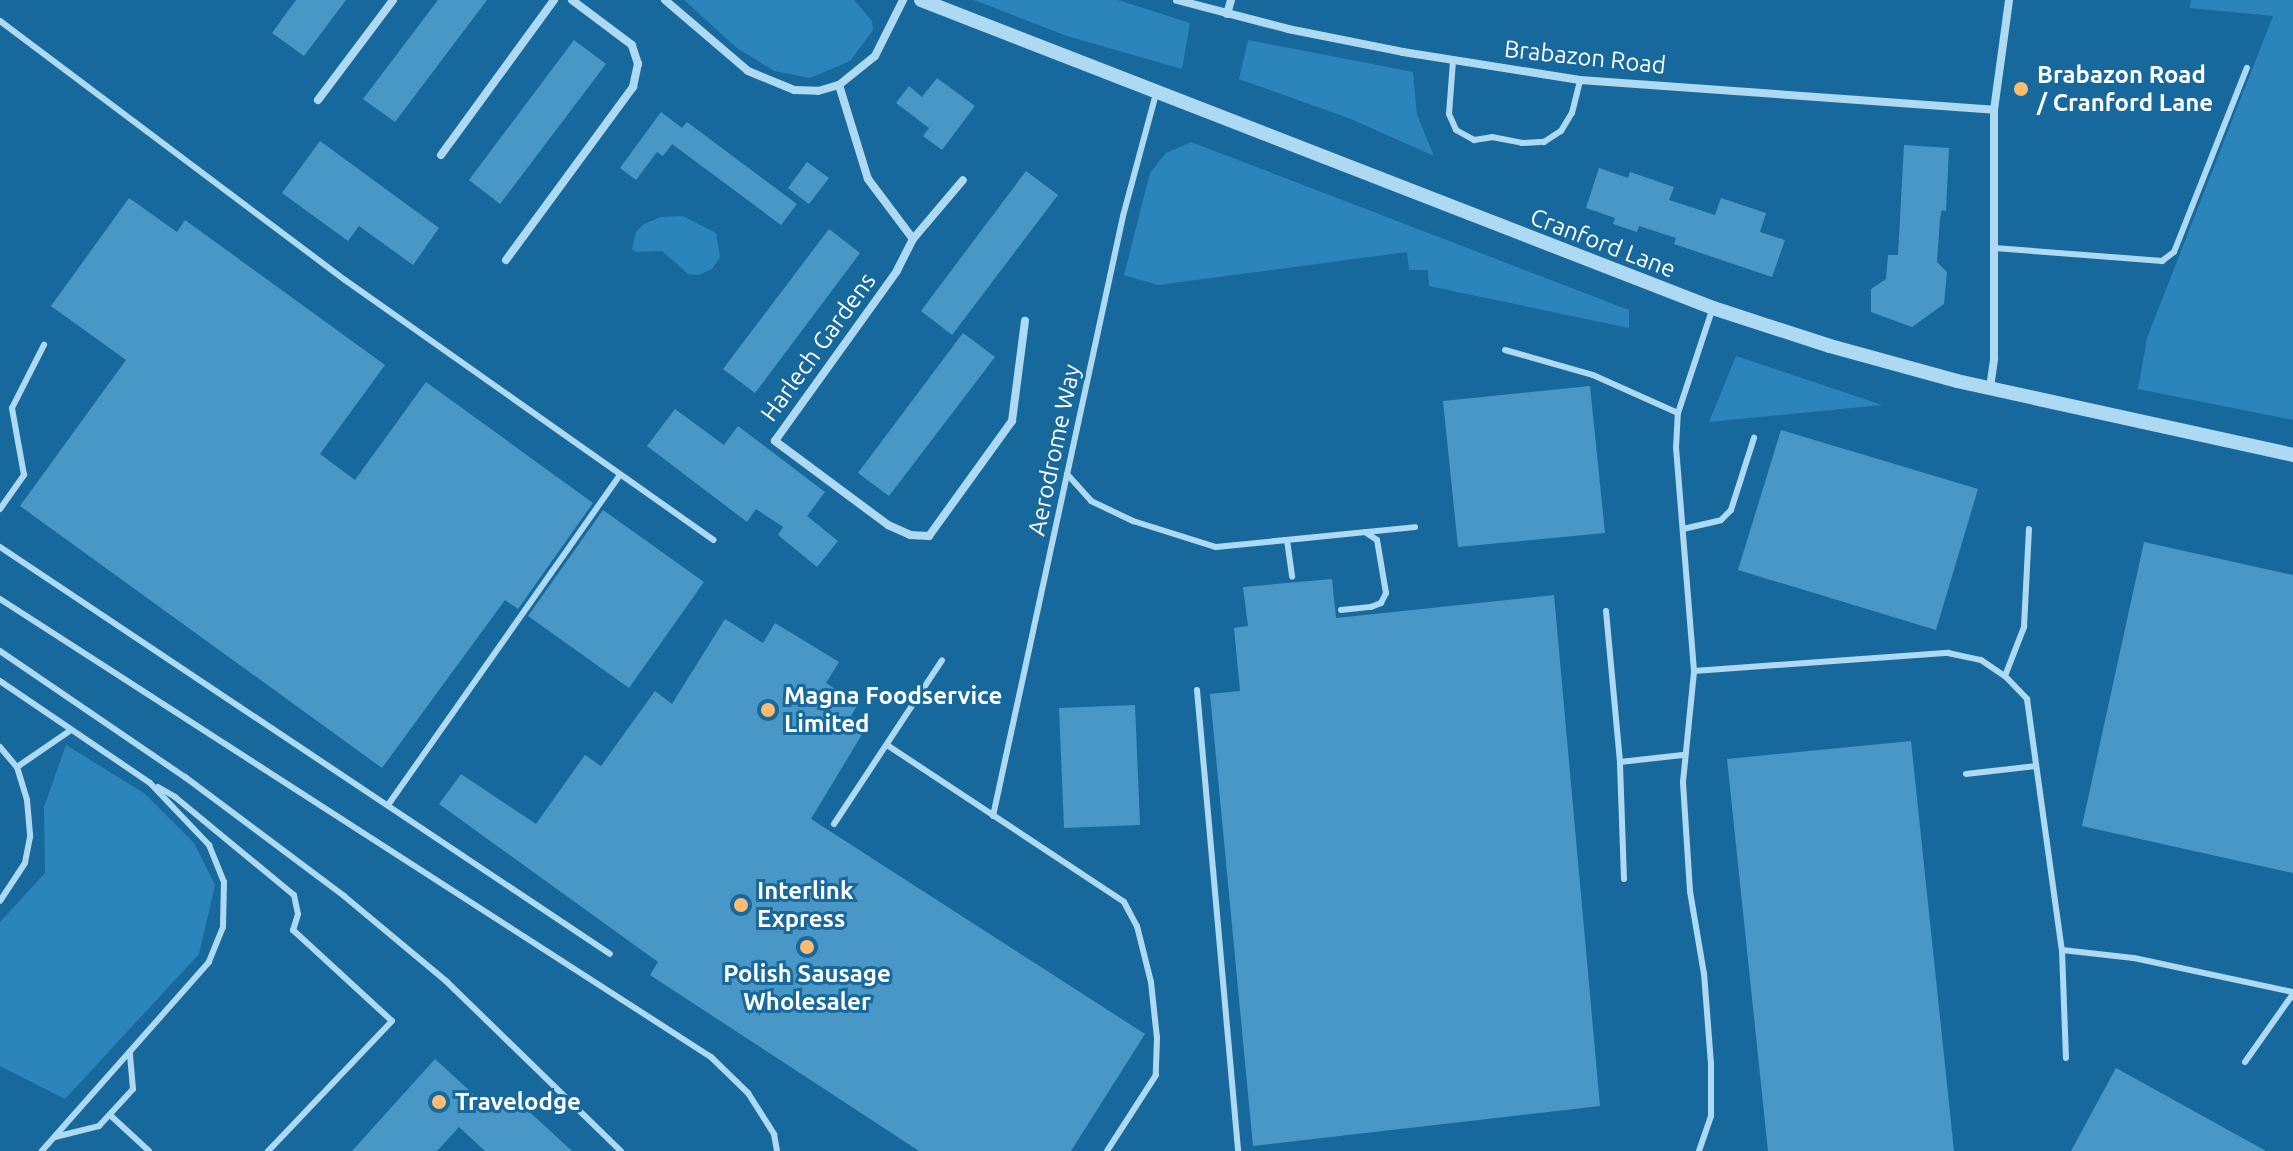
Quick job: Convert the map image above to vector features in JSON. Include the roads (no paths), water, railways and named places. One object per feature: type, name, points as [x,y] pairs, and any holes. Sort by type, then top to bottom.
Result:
[{"type":"street","points":[[318,100],[393,0]]},
{"type":"street","points":[[441,155],[554,0]]},
{"type":"street","points":[[506,260],[633,87],[638,64],[632,45],[572,0]]},
{"type":"street","points":[[665,0],[748,71],[794,90],[818,91],[839,85],[875,56],[903,0]]},
{"type":"street","name":"Cranford Lane","points":[[921,0],[1713,308],[1896,366],[2293,455]]},
{"type":"street","name":"Brabazon Road","points":[[1177,0],[1227,14],[1453,61],[1580,80],[1994,110]]},
{"type":"street","points":[[1227,14],[1231,0]]},
{"type":"street","points":[[1990,388],[1994,110],[2009,0]]},
{"type":"street","points":[[839,85],[868,179],[913,239]]},
{"type":"street","name":"Harlech Gardens","points":[[963,180],[938,214],[913,239],[897,271],[775,441],[888,525],[910,535],[929,536],[1012,421],[1025,321]]},
{"type":"lane","points":[[0,21],[345,280],[714,540]]},
{"type":"lane","points":[[1453,61],[1449,114],[1456,130],[1474,140],[1492,137],[1522,143],[1544,142],[1561,131],[1572,113],[1580,80]]},
{"type":"lane","points":[[1994,248],[2162,261],[2174,252],[2247,68]]},
{"type":"lane","name":"Aerodrome Way","points":[[993,816],[1123,216],[1156,93]]},
{"type":"lane","points":[[1699,1151],[1711,1116],[1711,1064],[1704,974],[1690,891],[1683,755],[1693,711],[1694,671],[1676,448],[1678,413],[1713,308]]},
{"type":"lane","points":[[0,509],[24,475],[12,408],[44,345]]},
{"type":"lane","points":[[1505,350],[1593,375],[1678,413]]},
{"type":"lane","points":[[1683,529],[1721,520],[1731,510],[1754,438]]},
{"type":"lane","points":[[1067,474],[1091,501],[1133,521],[1216,547],[1415,527]]},
{"type":"lane","points":[[388,805],[620,475]]},
{"type":"lane","points":[[2005,676],[2024,627],[2029,529]]},
{"type":"lane","points":[[1341,610],[1371,607],[1381,603],[1386,593],[1377,540],[1365,532]]},
{"type":"lane","points":[[1287,540],[1292,577]]},
{"type":"lane","points":[[0,547],[610,954]]},
{"type":"lane","points":[[0,599],[711,1057],[748,1093],[774,1134],[777,1151]]},
{"type":"lane","points":[[1606,611],[1620,762],[1624,879]]},
{"type":"lane","points":[[0,651],[185,777],[344,896],[457,991],[621,1151]]},
{"type":"lane","points":[[1694,671],[1948,653],[1981,660],[2005,676],[2027,699],[2062,950],[2066,1058]]},
{"type":"lane","points":[[834,824],[942,660]]},
{"type":"lane","points":[[0,681],[175,797],[294,895],[298,914],[293,930],[392,1021],[268,1151]]},
{"type":"lane","points":[[1197,690],[1238,1151]]},
{"type":"lane","points":[[17,767],[71,730]]},
{"type":"lane","points":[[887,745],[1124,902],[1137,926],[1151,982],[1157,1038],[1156,1075],[1107,1151]]},
{"type":"lane","points":[[0,747],[17,767],[27,800],[30,837],[25,863],[0,901]]},
{"type":"lane","points":[[1620,762],[1683,755]]},
{"type":"lane","points":[[1966,774],[2036,766]]},
{"type":"lane","points":[[42,1151],[209,962],[223,927],[224,882],[209,845],[150,783]]},
{"type":"lane","points":[[2062,950],[2134,958],[2293,993],[2245,1062]]},
{"type":"lane","points":[[54,1137],[99,1126],[110,1115],[133,1089],[130,1052]]},
{"type":"lane","points":[[110,1115],[149,1151]]},
{"type":"place","name":"Brabazon Road / Cranford Lane","points":[[2021,89]]},
{"type":"place","name":"Magna Foodservice Limited","points":[[768,710]]},
{"type":"place","name":"Interlink Express","points":[[741,905]]},
{"type":"place","name":"Polish Sausage Wholesaler","points":[[807,947]]},
{"type":"place","name":"Travelodge","points":[[439,1102]]}]
